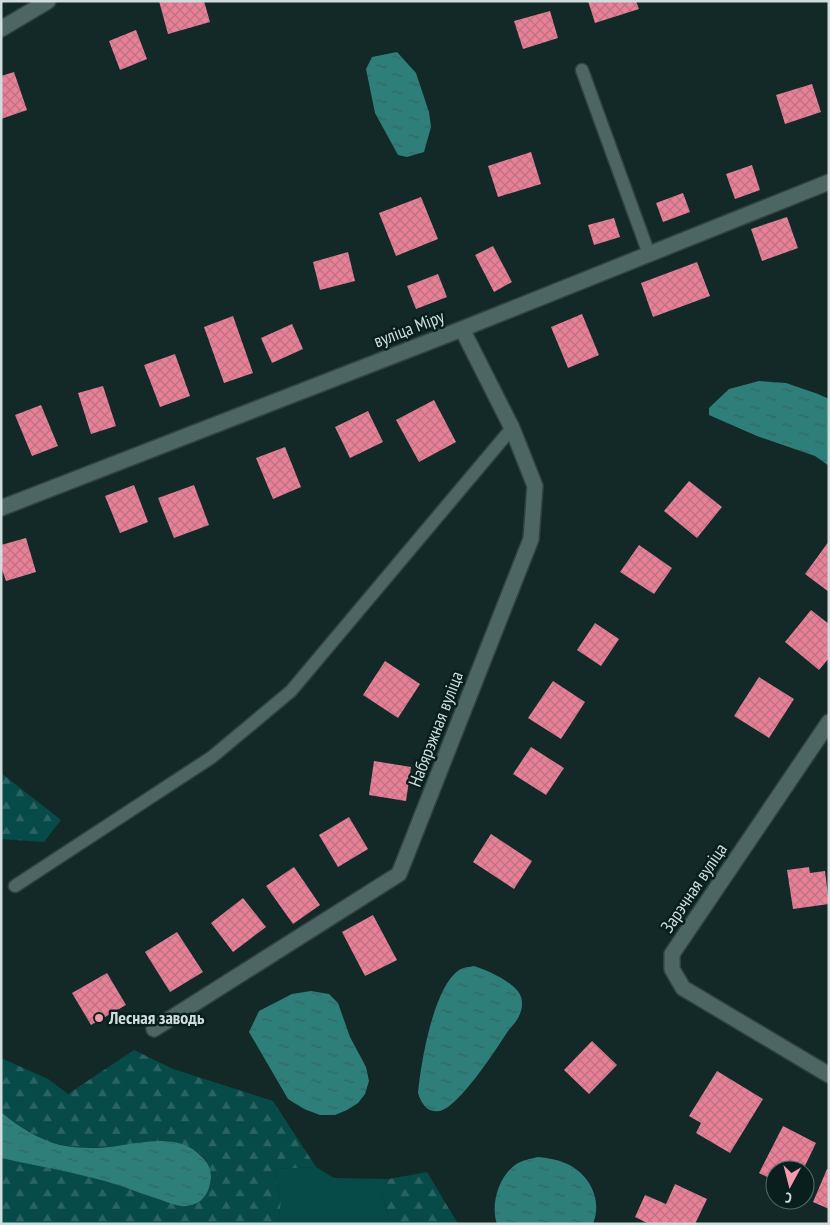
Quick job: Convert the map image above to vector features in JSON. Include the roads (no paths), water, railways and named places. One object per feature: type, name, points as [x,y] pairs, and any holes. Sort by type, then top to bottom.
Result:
[{"type":"street","points":[[1,29],[47,2]]},
{"type":"street","name":"вуліца Міру","points":[[1,508],[462,329],[829,182]]},
{"type":"street","name":"Набярэжная вуліца","points":[[154,1029],[399,874],[531,539],[535,486],[512,428],[462,329]]},
{"type":"street","name":"Зарэчная вуліца","points":[[829,722],[672,954],[672,969],[683,988],[829,1074]]},
{"type":"lane","points":[[582,70],[649,254]]},
{"type":"lane","points":[[15,886],[212,757],[291,691],[512,428]]},
{"type":"water","points":[[397,52],[416,73],[429,112],[431,127],[424,152],[407,157],[398,155],[375,113],[366,69],[372,57]]},
{"type":"water","points":[[759,381],[786,383],[829,399],[829,466],[815,456],[757,436],[709,415],[709,408],[729,389]]},
{"type":"water","points":[[474,966],[494,974],[514,987],[521,997],[521,1011],[516,1022],[456,1100],[447,1108],[439,1111],[431,1110],[423,1104],[418,1093],[425,1046],[435,1009],[450,979],[459,970]]},
{"type":"water","points":[[311,991],[329,994],[338,1003],[350,1037],[366,1067],[369,1081],[365,1094],[358,1103],[335,1115],[320,1115],[304,1109],[288,1099],[249,1032],[259,1011],[292,994]]},
{"type":"water","points":[[1,1112],[29,1132],[60,1145],[91,1148],[158,1141],[182,1144],[192,1149],[204,1159],[211,1174],[209,1188],[205,1196],[197,1203],[180,1206],[95,1178],[1,1158]]},
{"type":"water","points":[[538,1157],[555,1160],[574,1167],[587,1180],[595,1196],[596,1215],[593,1224],[497,1224],[495,1200],[504,1176],[518,1163]]},
{"type":"place","name":"Лесная заводь","points":[[99,1018]]}]
